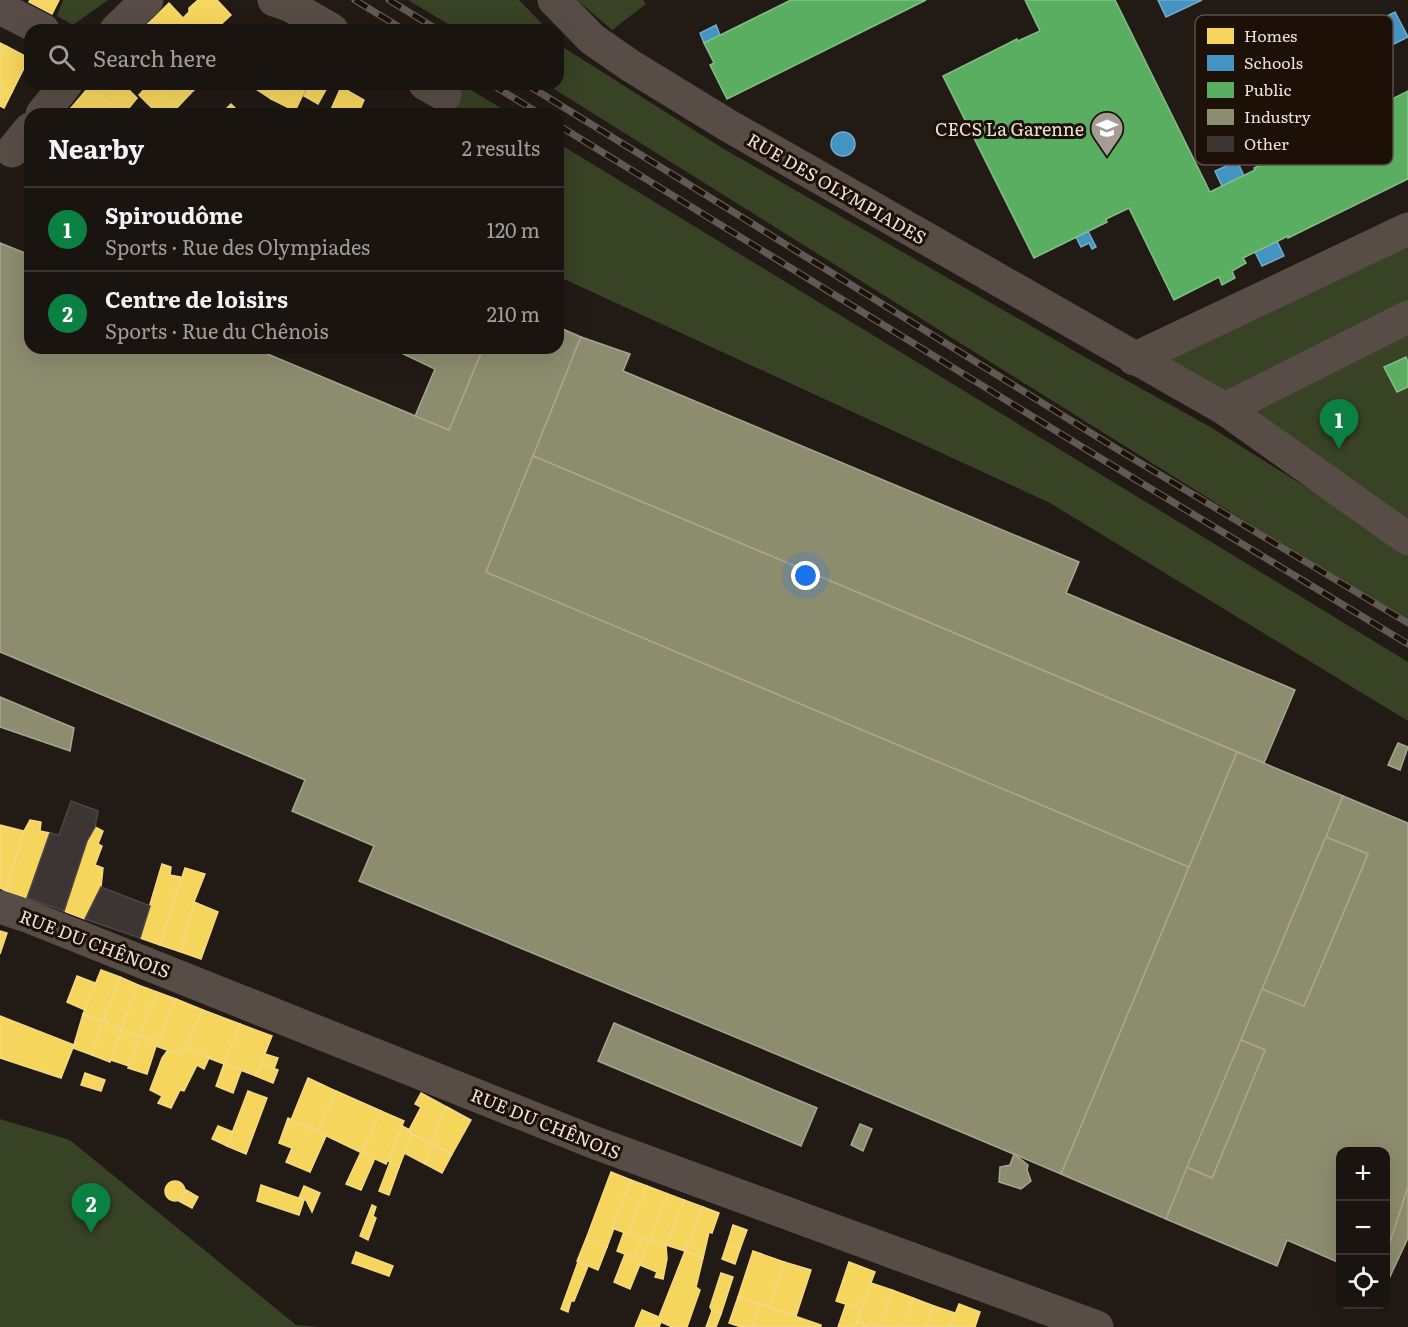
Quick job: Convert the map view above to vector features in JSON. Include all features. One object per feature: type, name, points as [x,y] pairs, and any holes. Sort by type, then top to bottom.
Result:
[{"type":"street","points":[[122,24],[147,0]]},
{"type":"street","points":[[274,0],[291,6],[322,24]]},
{"type":"street","name":"RUE DES OLYMPIADES","points":[[554,0],[592,39],[631,66],[729,126],[1225,409],[1408,539]]},
{"type":"street","points":[[0,8],[31,24]]},
{"type":"street","points":[[47,108],[61,90]]},
{"type":"street","points":[[1134,359],[1408,229]]},
{"type":"street","points":[[1225,409],[1408,317]]},
{"type":"street","name":"RUE DU CHÊNOIS","points":[[0,907],[38,920],[593,1142],[1097,1327]]},
{"type":"green space","points":[[63,0],[108,0],[74,24],[57,16]]},
{"type":"green space","points":[[408,0],[519,0],[542,24],[448,24]]},
{"type":"green space","points":[[577,0],[643,0],[646,4],[612,30]]},
{"type":"green space","points":[[564,47],[724,149],[1212,428],[1408,551],[1408,623],[556,90],[564,90]]},
{"type":"green space","points":[[457,90],[471,90],[501,108],[447,108]]},
{"type":"green space","points":[[564,147],[1408,662],[1408,721],[1050,503],[564,279]]},
{"type":"green space","points":[[1408,231],[1408,539],[1134,359]]},
{"type":"green space","points":[[0,1119],[70,1140],[296,1325],[320,1327],[0,1327]]},
{"type":"building: Homes","points":[[30,0],[59,0],[52,14],[29,2]]},
{"type":"building: Homes","points":[[198,0],[217,0],[231,15],[221,24],[156,24],[152,20],[169,3],[183,18],[189,12],[189,8]]},
{"type":"building: Homes","points":[[0,43],[6,46],[0,58]]},
{"type":"building: Homes","points":[[6,46],[24,55],[24,68],[12,92],[0,86],[0,58]]},
{"type":"building: Homes","points":[[0,86],[12,92],[4,108],[0,106]]},
{"type":"building: Homes","points":[[86,90],[91,90],[118,108],[71,108]]},
{"type":"building: Homes","points":[[91,90],[129,90],[137,98],[129,108],[118,108]]},
{"type":"building: Homes","points":[[144,90],[166,90],[161,95],[174,108],[152,108],[139,95]]},
{"type":"building: Homes","points":[[166,90],[186,90],[190,94],[177,108],[161,95]]},
{"type":"building: Homes","points":[[258,90],[276,90],[271,99]]},
{"type":"building: Homes","points":[[276,90],[305,90],[296,108],[289,108],[271,99]]},
{"type":"building: Homes","points":[[307,90],[326,90],[318,104],[304,96]]},
{"type":"building: Homes","points":[[340,90],[346,90],[364,100],[361,108],[332,108]]},
{"type":"building: Homes","points":[[30,820],[41,822],[40,831],[50,833],[27,898],[6,891],[24,831]]},
{"type":"building: Homes","points":[[0,825],[24,831],[6,891],[0,888]]},
{"type":"building: Homes","points":[[95,827],[103,831],[98,844],[102,846],[95,865],[103,868],[101,887],[85,919],[64,911],[87,841]]},
{"type":"building: Homes","points":[[162,864],[171,867],[170,875],[181,877],[160,945],[140,938]]},
{"type":"building: Homes","points":[[185,868],[205,874],[194,902],[181,952],[160,945]]},
{"type":"building: Homes","points":[[194,902],[218,912],[201,959],[181,952]]},
{"type":"building: Homes","points":[[0,931],[7,933],[0,954]]},
{"type":"building: Homes","points":[[101,970],[120,977],[103,1022],[83,1014]]},
{"type":"building: Homes","points":[[77,976],[95,983],[85,1010],[67,1002]]},
{"type":"building: Homes","points":[[120,977],[138,985],[121,1029],[103,1022]]},
{"type":"building: Homes","points":[[138,985],[157,992],[140,1036],[121,1029]]},
{"type":"building: Homes","points":[[157,992],[176,999],[157,1043],[140,1036]]},
{"type":"building: Homes","points":[[176,999],[203,1010],[181,1055],[156,1046]]},
{"type":"building: Homes","points":[[203,1010],[240,1024],[224,1064],[185,1049]]},
{"type":"building: Homes","points":[[83,1014],[103,1022],[92,1055],[73,1048]]},
{"type":"building: Homes","points":[[0,1016],[74,1045],[61,1078],[0,1058]]},
{"type":"building: Homes","points":[[103,1022],[122,1029],[110,1062],[92,1055]]},
{"type":"building: Homes","points":[[240,1024],[272,1036],[256,1076],[224,1064]]},
{"type":"building: Homes","points":[[122,1029],[139,1036],[129,1066],[111,1060]]},
{"type":"building: Homes","points":[[139,1036],[157,1043],[147,1074],[128,1068]]},
{"type":"building: Homes","points":[[185,1049],[209,1058],[204,1069],[197,1065],[184,1091],[180,1090],[171,1108],[158,1103],[162,1096],[150,1090],[162,1058],[168,1050],[181,1055]]},
{"type":"building: Homes","points":[[265,1054],[278,1058],[274,1069],[261,1064]]},
{"type":"building: Homes","points":[[224,1064],[241,1071],[233,1093],[216,1086]]},
{"type":"building: Homes","points":[[261,1064],[278,1070],[273,1083],[256,1076]]},
{"type":"building: Homes","points":[[85,1073],[105,1080],[101,1091],[81,1085]]},
{"type":"building: Homes","points":[[308,1078],[336,1091],[318,1131],[291,1120]]},
{"type":"building: Homes","points":[[248,1091],[267,1098],[246,1154],[227,1146]]},
{"type":"building: Homes","points":[[336,1091],[381,1111],[362,1153],[318,1132]]},
{"type":"building: Homes","points":[[421,1093],[447,1107],[430,1143],[408,1132],[421,1107],[415,1104]]},
{"type":"building: Homes","points":[[447,1107],[471,1120],[452,1154],[430,1143]]},
{"type":"building: Homes","points":[[381,1111],[404,1121],[386,1164],[362,1153]]},
{"type":"building: Homes","points":[[288,1118],[326,1136],[310,1172],[286,1162],[292,1148],[279,1143]]},
{"type":"building: Homes","points":[[218,1126],[233,1132],[227,1146],[212,1139]]},
{"type":"building: Homes","points":[[402,1126],[410,1130],[408,1132],[412,1134],[399,1167],[388,1161]]},
{"type":"building: Homes","points":[[412,1134],[434,1145],[425,1164],[404,1153]]},
{"type":"building: Homes","points":[[434,1145],[452,1154],[442,1173],[425,1164]]},
{"type":"building: Homes","points":[[361,1152],[375,1158],[361,1190],[346,1184]]},
{"type":"building: Homes","points":[[390,1162],[399,1167],[389,1195],[379,1191]]},
{"type":"building: Homes","points":[[611,1172],[631,1180],[607,1247],[586,1239]]},
{"type":"building: Homes","points":[[631,1180],[647,1186],[628,1234],[612,1228]]},
{"type":"building: Homes","points":[[175,1181],[182,1184],[185,1191],[182,1198],[175,1201],[168,1198],[165,1191],[168,1184]]},
{"type":"building: Homes","points":[[261,1185],[304,1200],[299,1215],[257,1201]]},
{"type":"building: Homes","points":[[304,1186],[320,1193],[312,1212],[306,1200],[299,1198]]},
{"type":"building: Homes","points":[[647,1186],[668,1194],[649,1242],[628,1234]]},
{"type":"building: Homes","points":[[186,1190],[198,1197],[192,1208],[179,1201],[185,1196]]},
{"type":"building: Homes","points":[[668,1194],[684,1200],[666,1245],[650,1239]]},
{"type":"building: Homes","points":[[684,1200],[703,1207],[685,1251],[666,1245]]},
{"type":"building: Homes","points":[[372,1205],[376,1207],[373,1216],[376,1218],[368,1240],[360,1236]]},
{"type":"building: Homes","points":[[703,1207],[719,1213],[712,1233],[709,1232],[703,1258],[685,1251]]},
{"type":"building: Homes","points":[[733,1225],[747,1230],[740,1249],[727,1244]]},
{"type":"building: Homes","points":[[624,1232],[642,1239],[635,1258],[617,1251]]},
{"type":"building: Homes","points":[[586,1239],[607,1247],[598,1270],[577,1261]]},
{"type":"building: Homes","points":[[642,1239],[649,1242],[630,1289],[614,1282],[625,1254],[635,1258]]},
{"type":"building: Homes","points":[[650,1239],[666,1245],[667,1259],[663,1279],[655,1277],[657,1272],[640,1265]]},
{"type":"building: Homes","points":[[727,1244],[740,1249],[735,1264],[722,1259]]},
{"type":"building: Homes","points":[[685,1251],[703,1258],[696,1287],[700,1290],[687,1327],[672,1327],[661,1322],[659,1317]]},
{"type":"building: Homes","points":[[753,1251],[784,1262],[769,1307],[738,1297]]},
{"type":"building: Homes","points":[[356,1252],[393,1266],[389,1276],[352,1263]]},
{"type":"building: Homes","points":[[578,1262],[588,1266],[568,1312],[561,1309]]},
{"type":"building: Homes","points":[[784,1262],[811,1270],[796,1316],[769,1307]]},
{"type":"building: Homes","points":[[849,1262],[875,1272],[861,1309],[836,1301]]},
{"type":"building: Homes","points":[[721,1273],[733,1277],[721,1314],[712,1311],[710,1307]]},
{"type":"building: Homes","points":[[871,1283],[892,1290],[879,1327],[870,1327],[857,1322]]},
{"type":"building: Homes","points":[[892,1290],[913,1298],[903,1327],[879,1327]]},
{"type":"building: Homes","points":[[738,1297],[760,1304],[753,1327],[741,1327],[729,1323]]},
{"type":"building: Homes","points":[[913,1298],[934,1306],[926,1327],[903,1327]]},
{"type":"building: Homes","points":[[760,1304],[821,1325],[821,1327],[753,1327]]},
{"type":"building: Homes","points":[[846,1304],[861,1309],[855,1327],[838,1327]]},
{"type":"building: Homes","points":[[959,1304],[980,1312],[975,1327],[950,1327]]},
{"type":"building: Homes","points":[[934,1306],[955,1313],[950,1327],[926,1327]]},
{"type":"building: Homes","points":[[642,1310],[659,1317],[661,1322],[659,1327],[635,1327]]},
{"type":"building: Homes","points":[[712,1311],[721,1314],[716,1327],[706,1327]]},
{"type":"building: Homes","points":[[857,1322],[870,1327],[855,1327]]},
{"type":"building: Schools","points":[[1158,0],[1202,0],[1166,17]]},
{"type":"building: Schools","points":[[1395,12],[1408,37],[1393,44],[1393,15],[1389,15]]},
{"type":"building: Schools","points":[[716,25],[720,35],[704,43],[700,33]]},
{"type":"building: Schools","points":[[843,132],[851,136],[855,144],[851,152],[843,156],[835,152],[831,144],[835,136]]},
{"type":"building: Schools","points":[[1228,165],[1239,165],[1244,176],[1222,186],[1215,171]]},
{"type":"building: Schools","points":[[1088,231],[1096,247],[1092,249],[1089,243],[1081,247],[1076,237]]},
{"type":"building: Schools","points":[[1277,241],[1284,256],[1262,266],[1255,252]]},
{"type":"building: Public","points":[[791,0],[926,0],[727,99],[710,65],[714,63],[704,43]]},
{"type":"building: Public","points":[[1025,0],[1115,0],[1210,192],[1255,170],[1254,168],[1260,165],[1393,165],[1393,98],[1408,91],[1408,179],[1243,258],[1246,263],[1232,271],[1235,278],[1222,285],[1219,277],[1174,300],[1129,208],[1106,219],[1107,222],[1034,258],[943,76],[1017,39],[1018,41],[1040,31]]},
{"type":"building: Public","points":[[1406,357],[1408,387],[1397,392],[1384,367]]},
{"type":"building: Industry","points":[[0,243],[24,253],[24,354],[267,354],[449,430],[481,354],[564,354],[564,330],[581,337],[486,572],[1189,867],[1061,1174],[359,881],[374,846],[292,811],[305,780],[0,652]]},
{"type":"building: Industry","points":[[581,337],[630,354],[623,371],[1079,562],[1066,593],[1295,690],[1264,763],[533,456]]},
{"type":"building: Industry","points":[[404,354],[481,354],[449,430],[415,416],[435,369]]},
{"type":"building: Industry","points":[[533,456],[1237,752],[1189,867],[486,572]]},
{"type":"building: Industry","points":[[0,697],[74,728],[70,751],[0,727]]},
{"type":"building: Industry","points":[[1398,743],[1408,747],[1400,770],[1388,765]]},
{"type":"building: Industry","points":[[1237,752],[1343,796],[1166,1219],[1061,1174]]},
{"type":"building: Industry","points":[[1343,796],[1408,823],[1408,1187],[1390,1242],[1390,1147],[1336,1147],[1336,1261],[1287,1240],[1277,1266],[1166,1219],[1187,1167],[1212,1178],[1265,1050],[1241,1040],[1262,989],[1304,1006],[1349,900],[1368,854],[1326,837]]},
{"type":"building: Industry","points":[[1326,837],[1368,854],[1304,1006],[1262,989]]},
{"type":"building: Industry","points":[[614,1023],[817,1108],[801,1146],[598,1061]]},
{"type":"building: Industry","points":[[1241,1040],[1265,1050],[1212,1178],[1187,1167]]},
{"type":"building: Industry","points":[[860,1124],[872,1129],[863,1151],[851,1145]]},
{"type":"building: Industry","points":[[1014,1154],[1028,1165],[1027,1170],[1031,1181],[1021,1189],[999,1182],[1000,1167],[1010,1165]]},
{"type":"building: Industry","points":[[1408,1187],[1408,1238],[1390,1277],[1390,1242]]},
{"type":"building: Other","points":[[71,801],[98,811],[95,827],[87,841],[64,911],[27,898],[50,833],[59,835]]},
{"type":"building: Other","points":[[101,887],[150,906],[140,938],[85,919]]},
{"type":"railway","points":[[355,0],[394,24]]},
{"type":"railway","points":[[389,0],[428,24]]},
{"type":"railway","points":[[501,90],[530,108]]},
{"type":"railway","points":[[536,90],[1117,449],[1408,623]]},
{"type":"railway","points":[[564,129],[1408,644]]},
{"type":"place","name":"CECS La Garenne","points":[[1107,157]]},
{"type":"place","name":"Spiroudôme","points":[[1339,449]]},
{"type":"place","name":"Centre de loisirs","points":[[91,1233]]}]
